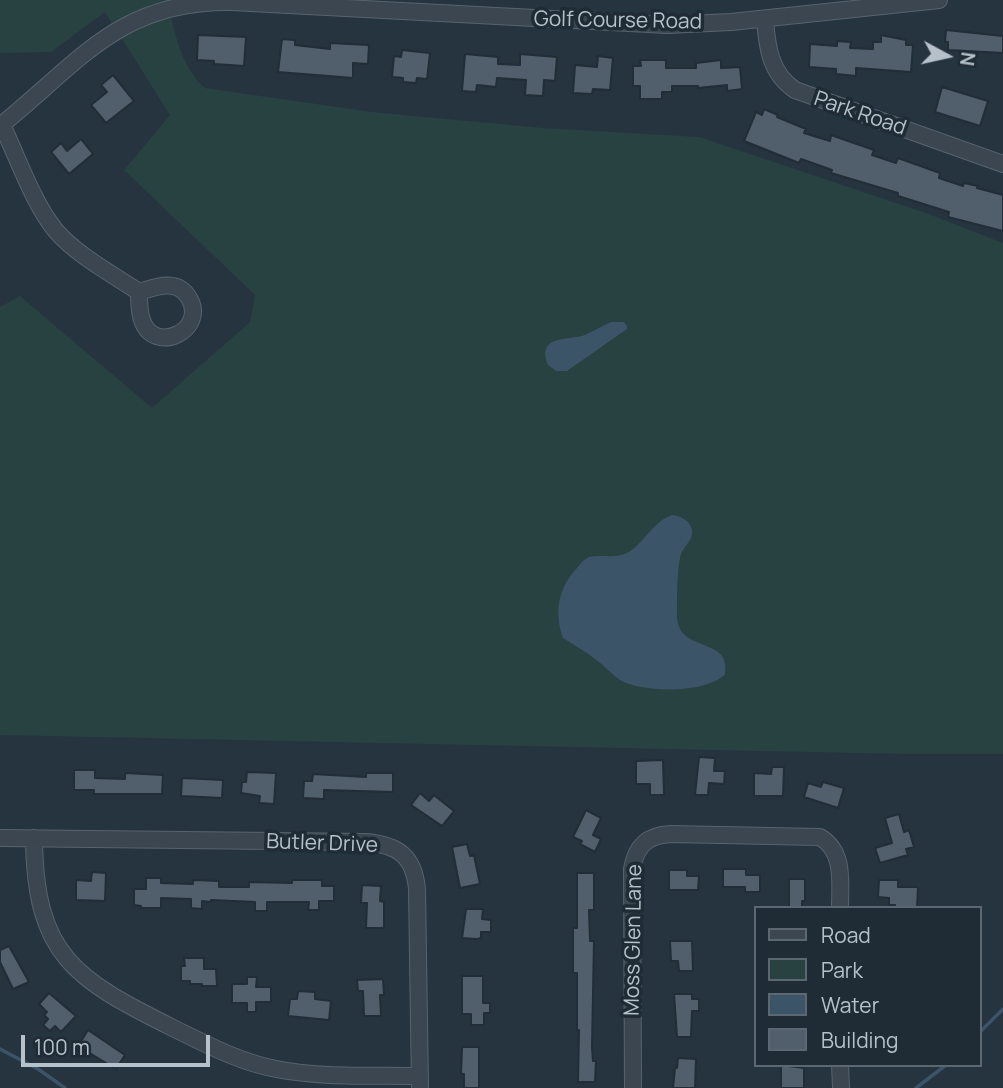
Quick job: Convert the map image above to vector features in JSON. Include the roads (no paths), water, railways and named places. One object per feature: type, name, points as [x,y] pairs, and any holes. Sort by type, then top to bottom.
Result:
[{"type":"street","name":"Golf Course Road","points":[[1,126],[103,38],[133,21],[180,3],[232,2],[629,24],[697,24],[939,0]]},
{"type":"street","name":"Park Road","points":[[765,19],[768,48],[775,69],[787,85],[795,90],[1003,164]]},
{"type":"street","points":[[1,126],[41,207],[58,233],[69,244],[139,292]]},
{"type":"street","name":"Moss Glen Lane","points":[[633,1088],[632,869],[634,856],[647,839],[671,834],[820,837],[837,854],[840,906]]},
{"type":"street","name":"Butler Drive","points":[[0,838],[366,842],[396,850],[414,869],[418,889],[420,1082]]},
{"type":"street","points":[[34,838],[38,895],[48,928],[65,957],[79,972],[108,994],[216,1049],[254,1064],[324,1075],[420,1082]]},
{"type":"street","points":[[841,1067],[841,1088]]},
{"type":"water","points":[[611,322],[624,322],[627,329],[567,371],[556,371],[548,365],[545,355],[550,343],[585,335]]},
{"type":"water","points":[[672,515],[687,521],[692,533],[680,560],[677,600],[679,627],[694,641],[720,654],[725,662],[725,674],[704,685],[658,689],[620,680],[591,656],[563,638],[558,610],[566,584],[585,559],[627,553],[659,522]]},
{"type":"waterway","points":[[982,1030],[1003,1009]]},
{"type":"waterway","points":[[0,1049],[38,1069],[65,1088]]},
{"type":"waterway","points":[[916,1088],[943,1067]]}]
